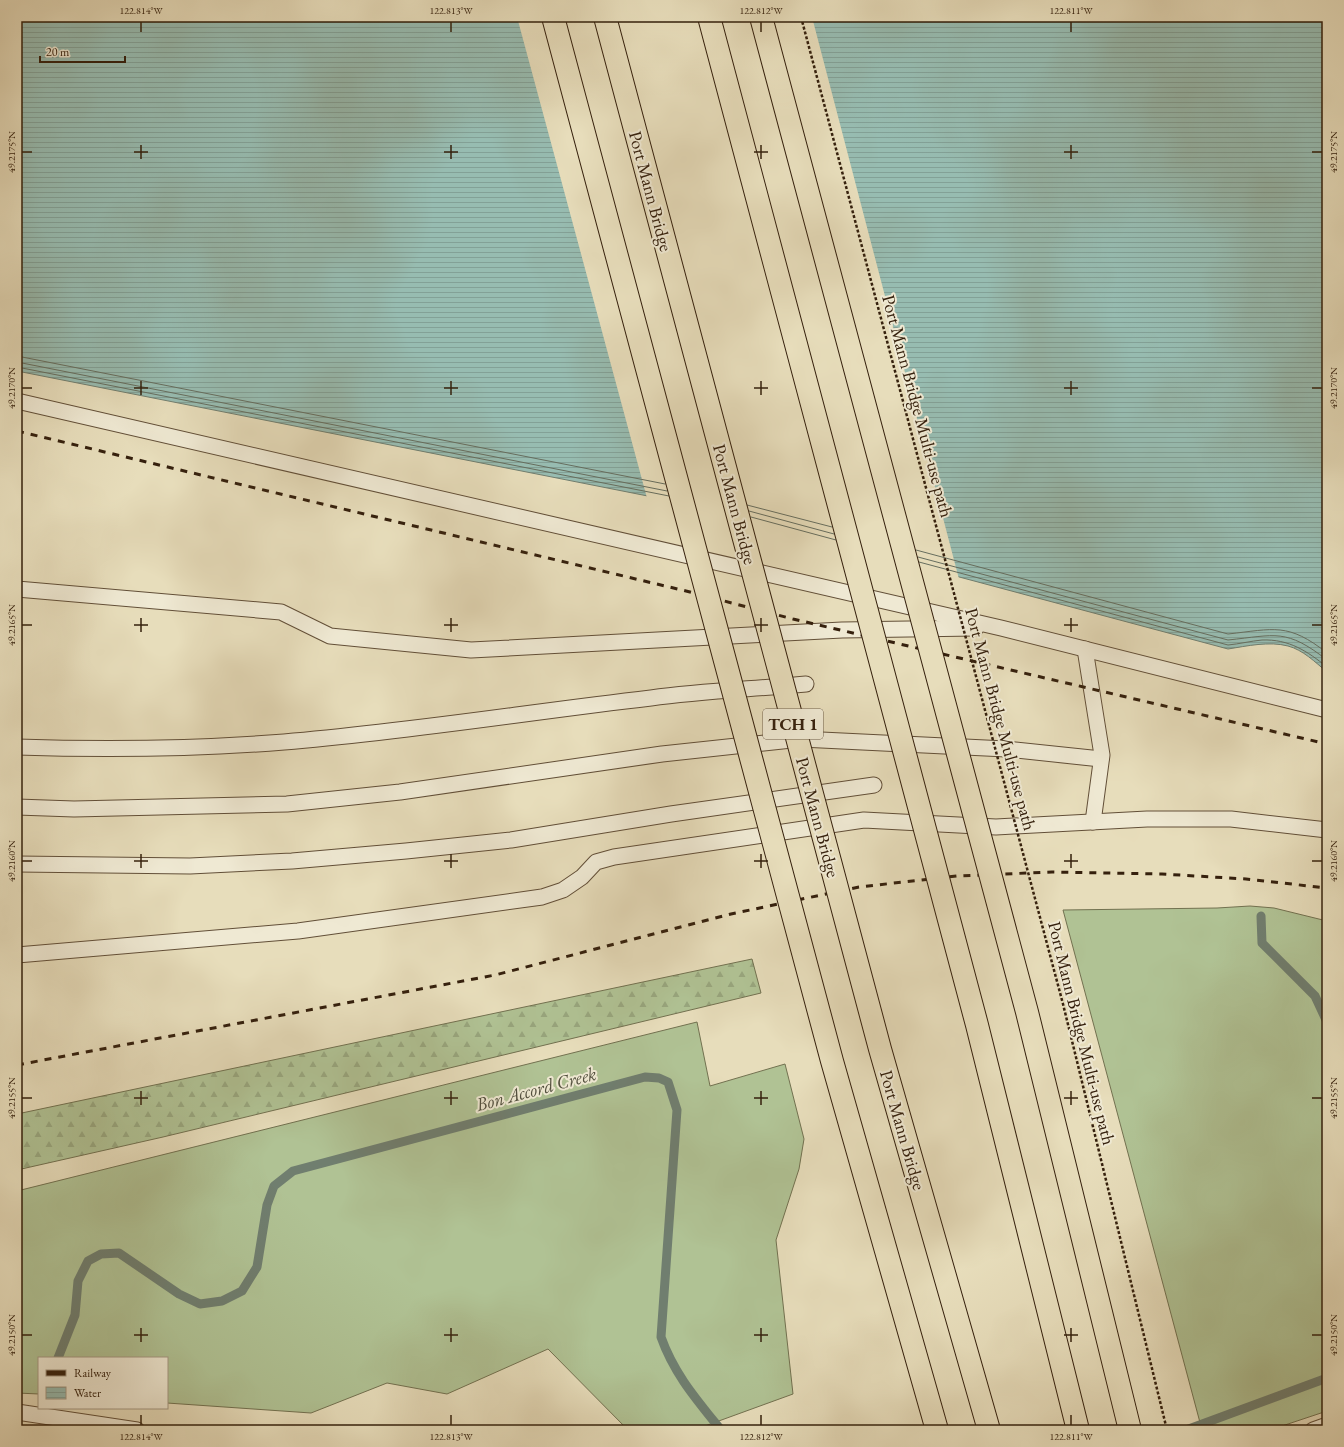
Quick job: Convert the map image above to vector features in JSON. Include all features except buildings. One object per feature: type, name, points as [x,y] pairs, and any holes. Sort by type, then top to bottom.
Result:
[{"type":"highway","points":[[553,17],[832,1061],[938,1430]]},
{"type":"highway","name":"Port Mann Bridge","points":[[605,17],[878,1042],[989,1430]]},
{"type":"highway","points":[[709,17],[977,1025],[1078,1430]]},
{"type":"highway","points":[[761,17],[1027,1012],[1130,1430]]},
{"type":"lane","points":[[17,402],[1001,628],[1327,710]]},
{"type":"lane","points":[[17,589],[281,612],[330,636],[470,650],[842,630],[1001,628]]},
{"type":"lane","points":[[1085,649],[1101,759],[1093,822]]},
{"type":"lane","points":[[17,747],[75,749],[185,748],[283,742],[401,730],[653,697],[806,684]]},
{"type":"lane","points":[[17,806],[74,809],[287,804],[400,792],[662,754],[802,739],[1006,749],[1101,759]]},
{"type":"lane","points":[[17,864],[190,866],[406,851],[511,840],[671,814],[874,785]]},
{"type":"lane","points":[[17,955],[298,931],[542,897],[564,890],[582,877],[596,862],[614,857],[864,820],[996,827],[1147,819],[1231,819],[1327,830]]},
{"type":"lane","points":[[17,1412],[137,1430]]},
{"type":"lane","points":[[1313,1430],[1327,1425]]},
{"type":"path","name":"Port Mann Bridge Multi-use path","points":[[801,17],[1063,1004],[1167,1430]]},
{"type":"green space","points":[[1250,906],[1274,908],[1327,921],[1327,1411],[1270,1430],[1202,1430],[1063,910],[1217,908]]},
{"type":"green space","points":[[752,959],[761,993],[163,1137],[17,1170],[17,1114]]},
{"type":"green space","points":[[697,1022],[710,1086],[785,1064],[804,1139],[799,1169],[776,1240],[793,1394],[694,1430],[628,1430],[548,1349],[447,1394],[387,1383],[311,1413],[168,1403],[168,1357],[38,1357],[38,1394],[17,1393],[17,1191]]},
{"type":"water","points":[[17,17],[1327,17],[1327,672],[1304,653],[1288,646],[1266,644],[1228,649],[683,503],[17,371]]},
{"type":"pier","points":[[517,17],[812,17],[959,579],[682,505],[647,498]]},
{"type":"waterway","name":"Bon Accord Creek","points":[[1261,916],[1262,943],[1315,996],[1327,1022]]},
{"type":"waterway","name":"Bon Accord Creek","points":[[58,1357],[75,1315],[78,1281],[88,1261],[101,1254],[119,1253],[179,1294],[200,1304],[222,1301],[242,1291],[257,1267],[267,1205],[274,1186],[293,1171],[645,1077],[659,1078],[668,1082],[677,1110],[661,1337],[679,1375],[721,1430]]},
{"type":"waterway","name":"Bon Accord Creek","points":[[1186,1430],[1327,1378]]},
{"type":"railway","points":[[17,431],[686,591],[793,619],[1327,744]]},
{"type":"railway","points":[[17,1065],[495,975],[731,914],[859,887],[957,876],[1052,872],[1162,874],[1246,879],[1327,888]]}]
